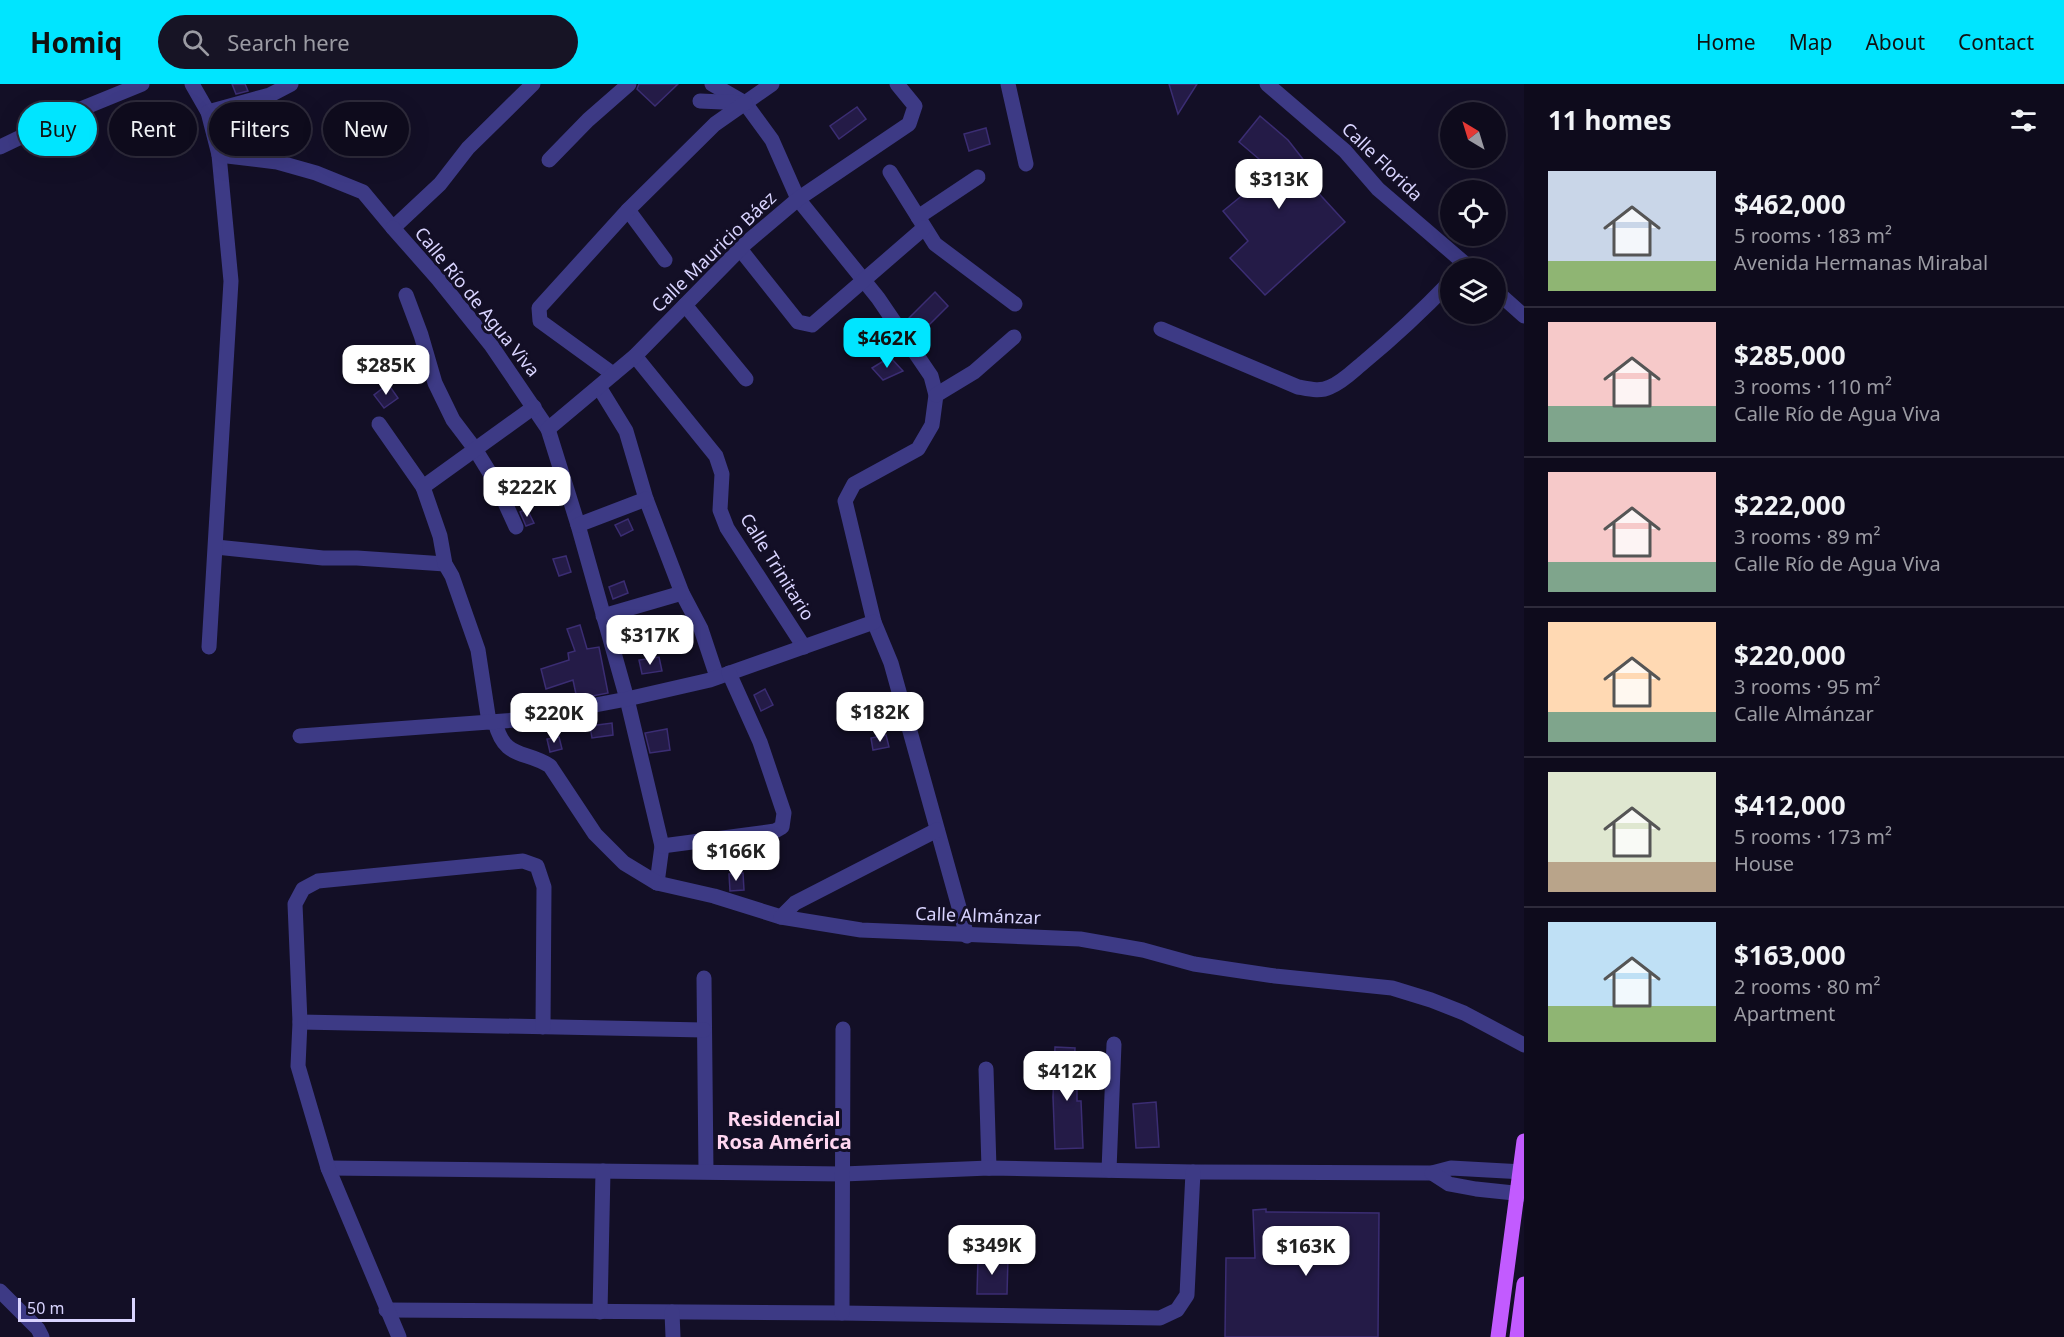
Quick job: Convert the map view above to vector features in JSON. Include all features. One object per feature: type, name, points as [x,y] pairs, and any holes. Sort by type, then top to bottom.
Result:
[{"type":"main road","points":[[1498,1337],[1520,1194],[1524,1141]]},
{"type":"main road","points":[[1516,1337],[1524,1284]]},
{"type":"street","points":[[0,147],[71,113],[142,84]]},
{"type":"street","points":[[192,84],[209,116]]},
{"type":"street","points":[[208,112],[270,96],[291,84]]},
{"type":"street","points":[[393,228],[440,184],[468,148],[532,84]]},
{"type":"street","points":[[549,160],[588,120],[629,84]]},
{"type":"street","points":[[712,84],[745,103],[772,140],[798,199],[879,298],[931,376],[936,395],[932,425],[918,449],[854,483],[845,501],[874,622],[891,663],[967,936]]},
{"type":"street","points":[[613,374],[540,321],[539,308],[628,210],[715,124],[772,84]]},
{"type":"street","name":"Calle Mauricio Báez","points":[[548,429],[635,356],[740,249],[798,199],[909,124],[915,106],[897,84]]},
{"type":"street","points":[[1008,84],[1026,164]]},
{"type":"street","name":"Calle Florida","points":[[1267,84],[1345,151],[1378,189],[1455,258]]},
{"type":"street","points":[[700,101],[745,103]]},
{"type":"street","points":[[209,647],[231,281],[219,156]]},
{"type":"street","name":"Calle Río de Agua Viva","points":[[227,156],[277,162],[316,173],[363,192],[491,345],[548,429],[578,525],[627,699],[662,846],[657,884]]},
{"type":"street","points":[[890,172],[935,244],[1015,304]]},
{"type":"street","points":[[740,249],[798,322],[812,324],[864,281],[921,223],[978,177]]},
{"type":"street","points":[[628,210],[664,260]]},
{"type":"street","points":[[1161,329],[1298,387],[1322,390],[1340,381],[1372,355],[1440,292]]},
{"type":"street","points":[[406,295],[435,383],[453,420],[475,449],[496,483],[516,527]]},
{"type":"street","points":[[1506,300],[1524,316]]},
{"type":"street","points":[[685,305],[746,379]]},
{"type":"street","points":[[936,395],[974,372],[1014,337]]},
{"type":"street","name":"Calle Trinitario","points":[[635,356],[716,456],[722,474],[720,510],[727,528],[804,647]]},
{"type":"street","points":[[599,387],[626,431],[646,499],[682,593],[760,742],[784,813],[782,827],[775,831],[662,846]]},
{"type":"street","points":[[423,487],[534,407]]},
{"type":"street","name":"Calle Almánzar","points":[[379,424],[423,487],[440,536],[445,564],[452,576],[478,651],[492,722],[506,746],[518,755],[542,761],[550,766],[596,834],[624,863],[657,884],[714,896],[781,917],[861,930],[1080,939],[1143,950],[1194,964],[1275,976],[1392,988],[1464,1013],[1524,1045]]},
{"type":"street","points":[[578,525],[646,499]]},
{"type":"street","points":[[216,547],[323,558],[445,564]]},
{"type":"street","points":[[603,616],[682,593]]},
{"type":"street","points":[[300,736],[516,720],[627,699],[723,675],[874,622]]},
{"type":"street","points":[[781,917],[795,903],[937,830]]},
{"type":"street","points":[[399,1337],[328,1168],[298,1066],[300,1022],[295,904],[303,889],[318,881],[523,861],[537,866],[544,888],[543,1027]]},
{"type":"street","points":[[704,978],[706,1171]]},
{"type":"street","points":[[300,1022],[704,1030]]},
{"type":"street","points":[[842,1313],[843,1029]]},
{"type":"street","points":[[1109,1170],[1114,1044]]},
{"type":"street","points":[[986,1069],[989,1168]]},
{"type":"street","points":[[328,1168],[843,1174],[989,1168],[1432,1173],[1450,1168],[1522,1172]]},
{"type":"street","points":[[600,1312],[603,1171]]},
{"type":"street","points":[[386,1310],[1160,1318],[1177,1310],[1187,1295],[1193,1172]]},
{"type":"street","points":[[1432,1173],[1449,1184],[1476,1190],[1520,1194]]},
{"type":"street","points":[[0,1291],[38,1329],[42,1337]]},
{"type":"street","points":[[672,1312],[672,1337]]},
{"type":"building","points":[[232,84],[245,84],[248,91],[236,94]]},
{"type":"building","points":[[639,84],[678,84],[655,106],[637,89]]},
{"type":"building","points":[[1169,84],[1197,84],[1178,114]]},
{"type":"building","points":[[857,107],[866,119],[839,139],[830,126]]},
{"type":"building","points":[[1260,116],[1288,140],[1320,181],[1313,187],[1345,222],[1265,295],[1230,258],[1248,241],[1223,211],[1250,189],[1246,183],[1266,165],[1239,142]]},
{"type":"building","points":[[986,128],[990,144],[969,151],[964,134]]},
{"type":"building","points":[[935,292],[948,306],[922,332],[909,318]]},
{"type":"building","points":[[868,324],[877,337],[860,349],[851,336]]},
{"type":"building","points":[[890,357],[903,371],[883,380],[872,368]]},
{"type":"building","points":[[388,384],[398,398],[384,408],[374,395]]},
{"type":"building","points":[[527,509],[534,523],[526,526],[520,512]]},
{"type":"building","points":[[628,519],[633,530],[621,536],[615,525]]},
{"type":"building","points":[[566,556],[571,572],[559,576],[553,559]]},
{"type":"building","points":[[624,581],[628,593],[613,599],[609,587]]},
{"type":"building","points":[[580,625],[587,649],[599,647],[608,693],[577,699],[573,680],[546,689],[541,669],[569,660],[568,653],[575,651],[567,629]]},
{"type":"building","points":[[659,657],[662,671],[642,674],[639,660]]},
{"type":"building","points":[[765,689],[773,705],[761,711],[754,695]]},
{"type":"building","points":[[612,723],[613,735],[592,738],[590,726]]},
{"type":"building","points":[[667,729],[670,750],[650,753],[645,733]]},
{"type":"building","points":[[886,735],[889,747],[873,750],[871,738]]},
{"type":"building","points":[[559,737],[562,749],[550,752],[547,739]]},
{"type":"building","points":[[743,873],[744,890],[730,891],[729,874]]},
{"type":"building","points":[[1055,1047],[1075,1048],[1074,1075],[1077,1075],[1077,1101],[1081,1101],[1083,1148],[1055,1149],[1053,1097]]},
{"type":"building","points":[[1156,1102],[1159,1147],[1136,1148],[1133,1104]]},
{"type":"building","points":[[1266,1209],[1266,1212],[1379,1213],[1378,1337],[1225,1337],[1226,1258],[1255,1258],[1253,1210]]},
{"type":"building","points":[[978,1257],[1008,1258],[1007,1294],[977,1294]]},
{"type":"district","name":"Residencial Rosa América","points":[[784,1130]]}]
